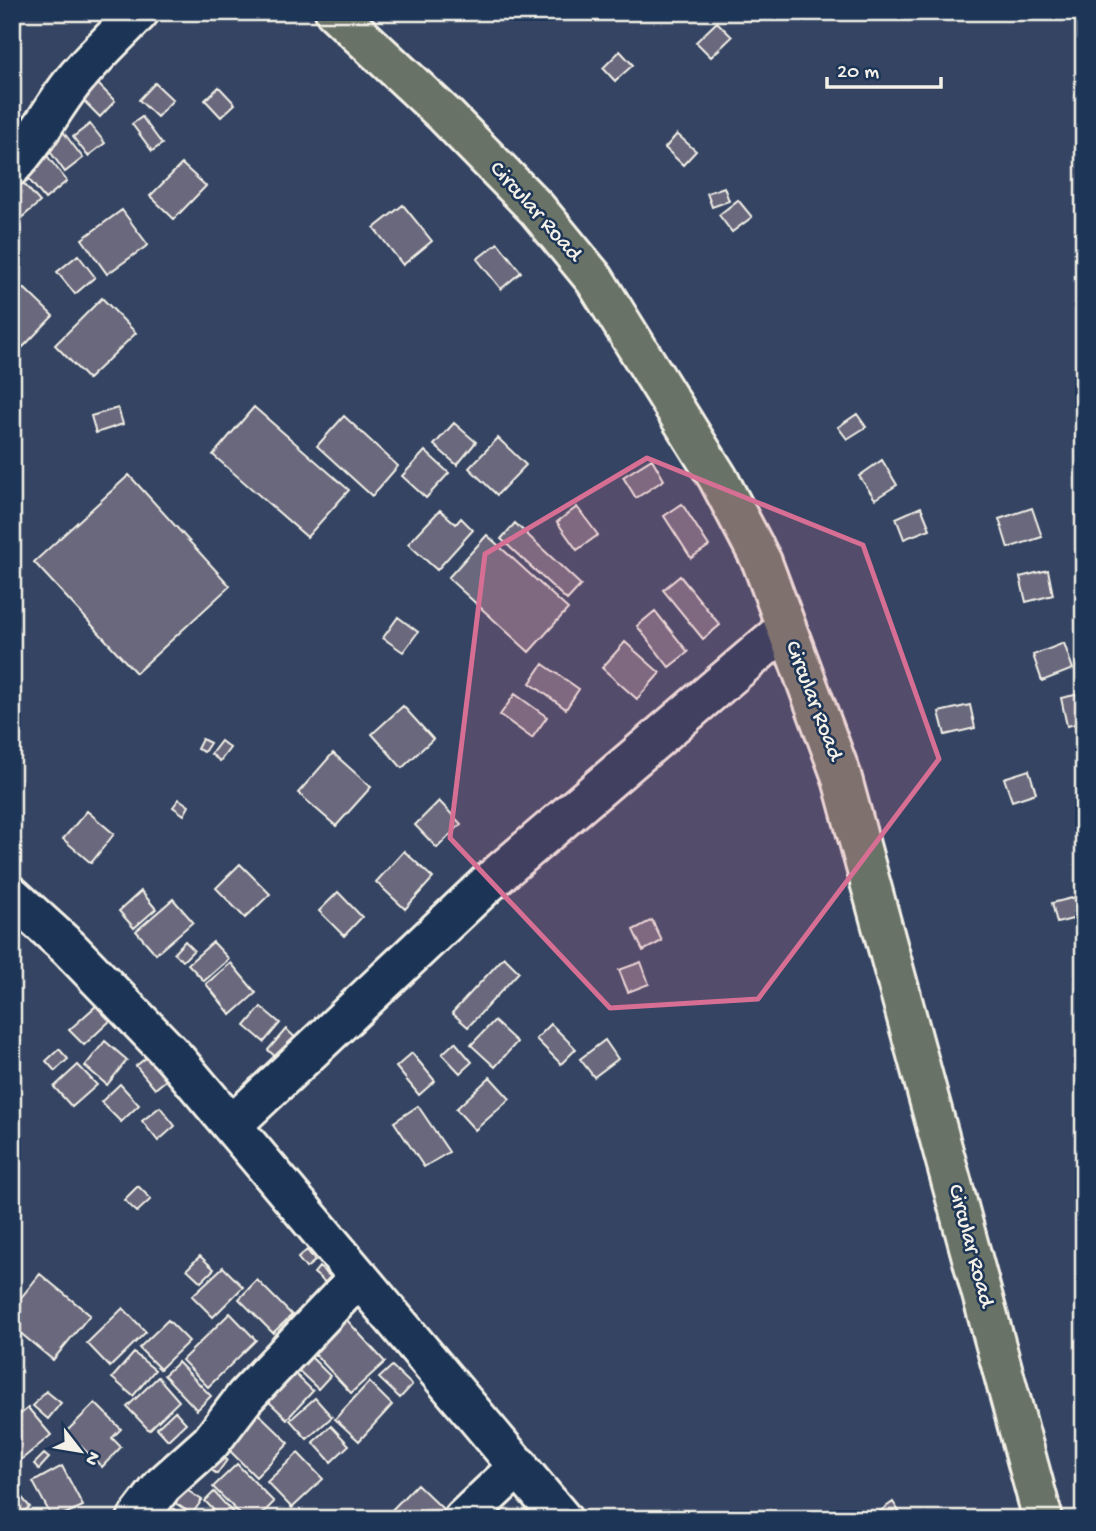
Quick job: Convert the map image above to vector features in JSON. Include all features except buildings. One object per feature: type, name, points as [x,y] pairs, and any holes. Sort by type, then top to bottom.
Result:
[{"type":"main road","name":"Circular Road","points":[[335,12],[446,115],[536,208],[595,280],[718,478],[762,562],[841,775],[1043,1519]]},
{"type":"street","points":[[12,166],[36,141],[53,108],[74,81],[139,12]]},
{"type":"street","points":[[232,1125],[487,884],[785,629]]},
{"type":"street","points":[[12,896],[69,948],[174,1057],[562,1519]]},
{"type":"street","points":[[137,1519],[163,1485],[210,1443],[244,1396],[359,1276]]},
{"type":"street","points":[[463,1519],[519,1466]]},
{"type":"highlighted area","points":[[647,458],[863,545],[939,759],[758,999],[610,1008],[450,838],[485,554]]}]
